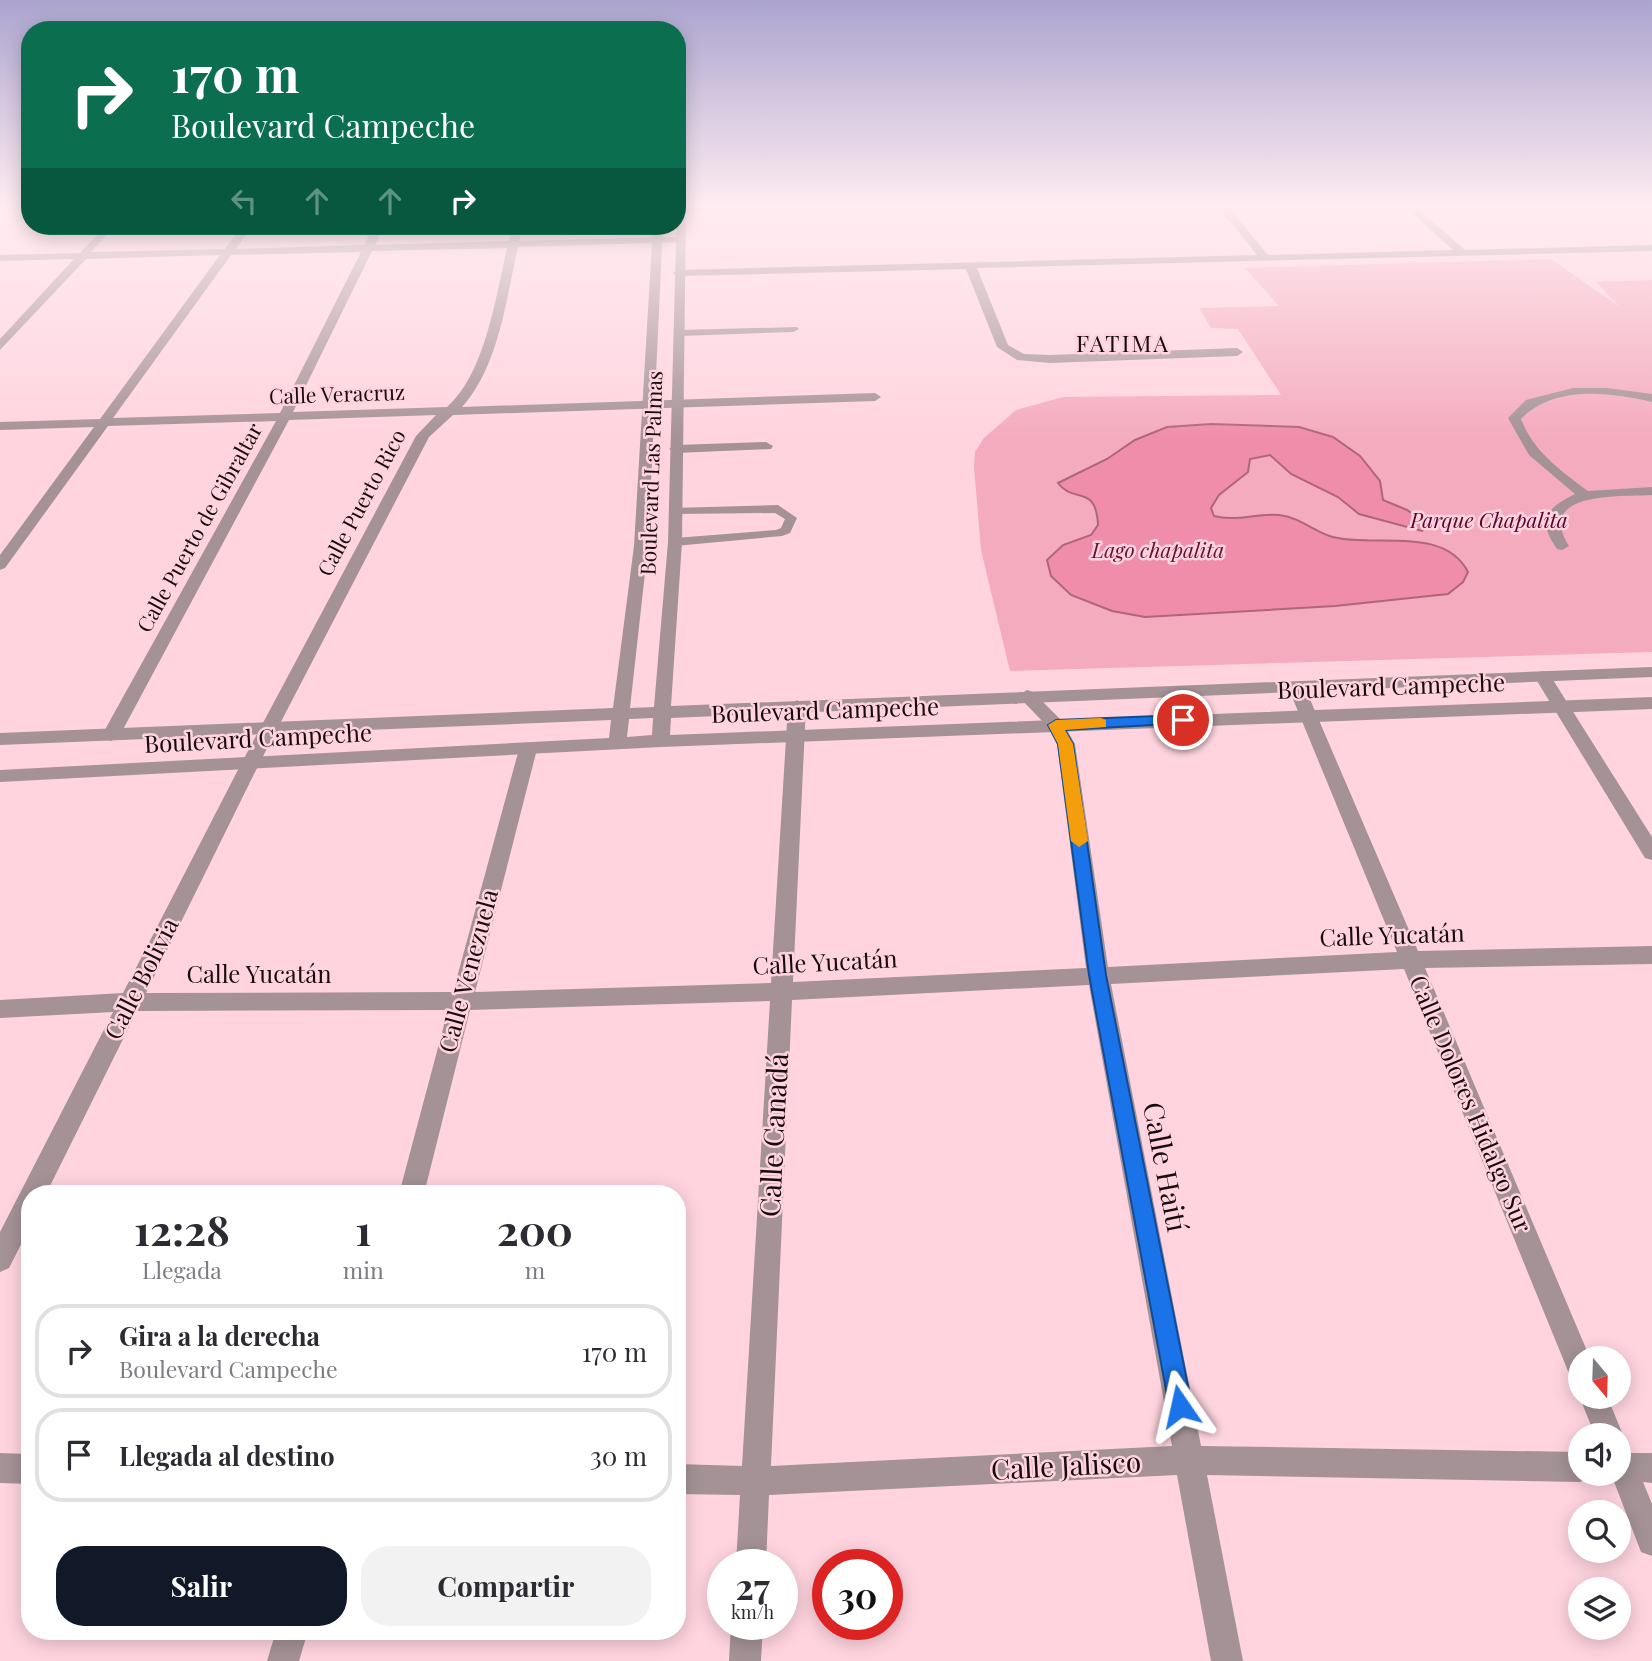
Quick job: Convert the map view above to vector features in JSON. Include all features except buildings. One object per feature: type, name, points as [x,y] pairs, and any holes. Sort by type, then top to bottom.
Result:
[{"type":"street","points":[[0,346],[58,284]]},
{"type":"street","points":[[0,565],[205,284]]},
{"type":"street","name":"Calle Puerto de Gibraltar","points":[[111,735],[285,416],[350,284]]},
{"type":"street","name":"Calle Puerto Rico","points":[[250,764],[423,436],[434,422],[453,410],[468,392],[487,343],[503,284]]},
{"type":"street","name":"Boulevard Las Palmas","points":[[617,743],[642,546],[654,284]]},
{"type":"street","name":"Boulevard Las Palmas","points":[[661,741],[675,542],[676,403],[680,333],[678,284]]},
{"type":"street","points":[[977,284],[1003,347],[1021,357],[1050,359],[1237,352]]},
{"type":"street","points":[[680,333],[793,329]]},
{"type":"street","points":[[1585,495],[1537,457],[1520,439],[1514,418],[1531,402],[1567,393],[1652,389]]},
{"type":"street","points":[[1622,392],[1652,398]]},
{"type":"street","name":"Calle Veracruz","points":[[0,426],[875,397]]},
{"type":"street","points":[[676,449],[766,446]]},
{"type":"street","points":[[1562,546],[1554,533],[1552,521],[1560,507],[1585,495],[1652,491]]},
{"type":"street","name":"Boulevard Campeche","points":[[0,739],[1652,671]]},
{"type":"street","points":[[1542,676],[1652,853]]},
{"type":"street","name":"Calle Dolores Hidalgo Sur","points":[[1297,687],[1311,715],[1572,1346]]},
{"type":"street","name":"Calle Haití","points":[[1027,696],[1056,725],[1066,744],[1098,975],[1227,1661]]},
{"type":"street","name":"Boulevard Campeche","points":[[0,776],[661,741],[797,738],[1056,725],[1652,703]]},
{"type":"street","name":"Calle Canadá","points":[[752,1549],[797,706]]},
{"type":"street","name":"Calle Venezuela","points":[[413,1185],[528,749]]},
{"type":"street","name":"Calle Bolivia","points":[[38,1185],[250,764]]},
{"type":"street","name":"Calle Yucatán","points":[[0,1009],[131,1002],[461,1001],[781,992],[1410,960],[1652,955]]},
{"type":"street","points":[[0,1259],[21,1218]]},
{"type":"street","name":"Calle Jalisco","points":[[686,1479],[757,1481],[1191,1460],[1568,1466]]},
{"type":"street","points":[[1631,1465],[1652,1468]]},
{"type":"street","points":[[0,1468],[21,1469]]},
{"type":"street","points":[[1629,1486],[1652,1541]]},
{"type":"street","points":[[284,1661],[290,1640]]},
{"type":"street","points":[[745,1661],[746,1640]]},
{"type":"lane","points":[[675,510],[778,509],[791,518],[786,530],[778,533],[675,542]]},
{"type":"green space","name":"Parque Chapalita","points":[[1259,284],[1586,284],[1620,307],[1597,284],[1652,284],[1652,652],[1010,671],[981,550],[974,467],[975,452],[984,438],[1016,410],[1063,397],[1281,395],[1238,329],[1211,328],[1199,308],[1279,306]]},
{"type":"water","name":"Lago chapalita","points":[[1211,424],[1299,427],[1333,437],[1360,456],[1380,481],[1383,500],[1407,510],[1429,526],[1422,531],[1359,514],[1338,497],[1291,474],[1270,455],[1250,459],[1248,472],[1219,495],[1211,508],[1214,516],[1231,518],[1279,515],[1333,537],[1426,543],[1443,548],[1457,557],[1468,572],[1463,582],[1448,594],[1335,606],[1145,617],[1112,611],[1071,595],[1051,576],[1047,560],[1063,545],[1091,535],[1098,525],[1093,504],[1083,496],[1070,493],[1058,483],[1107,459],[1135,440],[1167,427]]},
{"type":"slow traffic","points":[[1079,841],[1066,744],[1056,725],[1101,723]]},
{"type":"district","name":"FATIMA","points":[[1123,344]]},
{"type":"route","points":[[1180,1406],[1098,975],[1066,744],[1056,725],[1183,720]]}]
